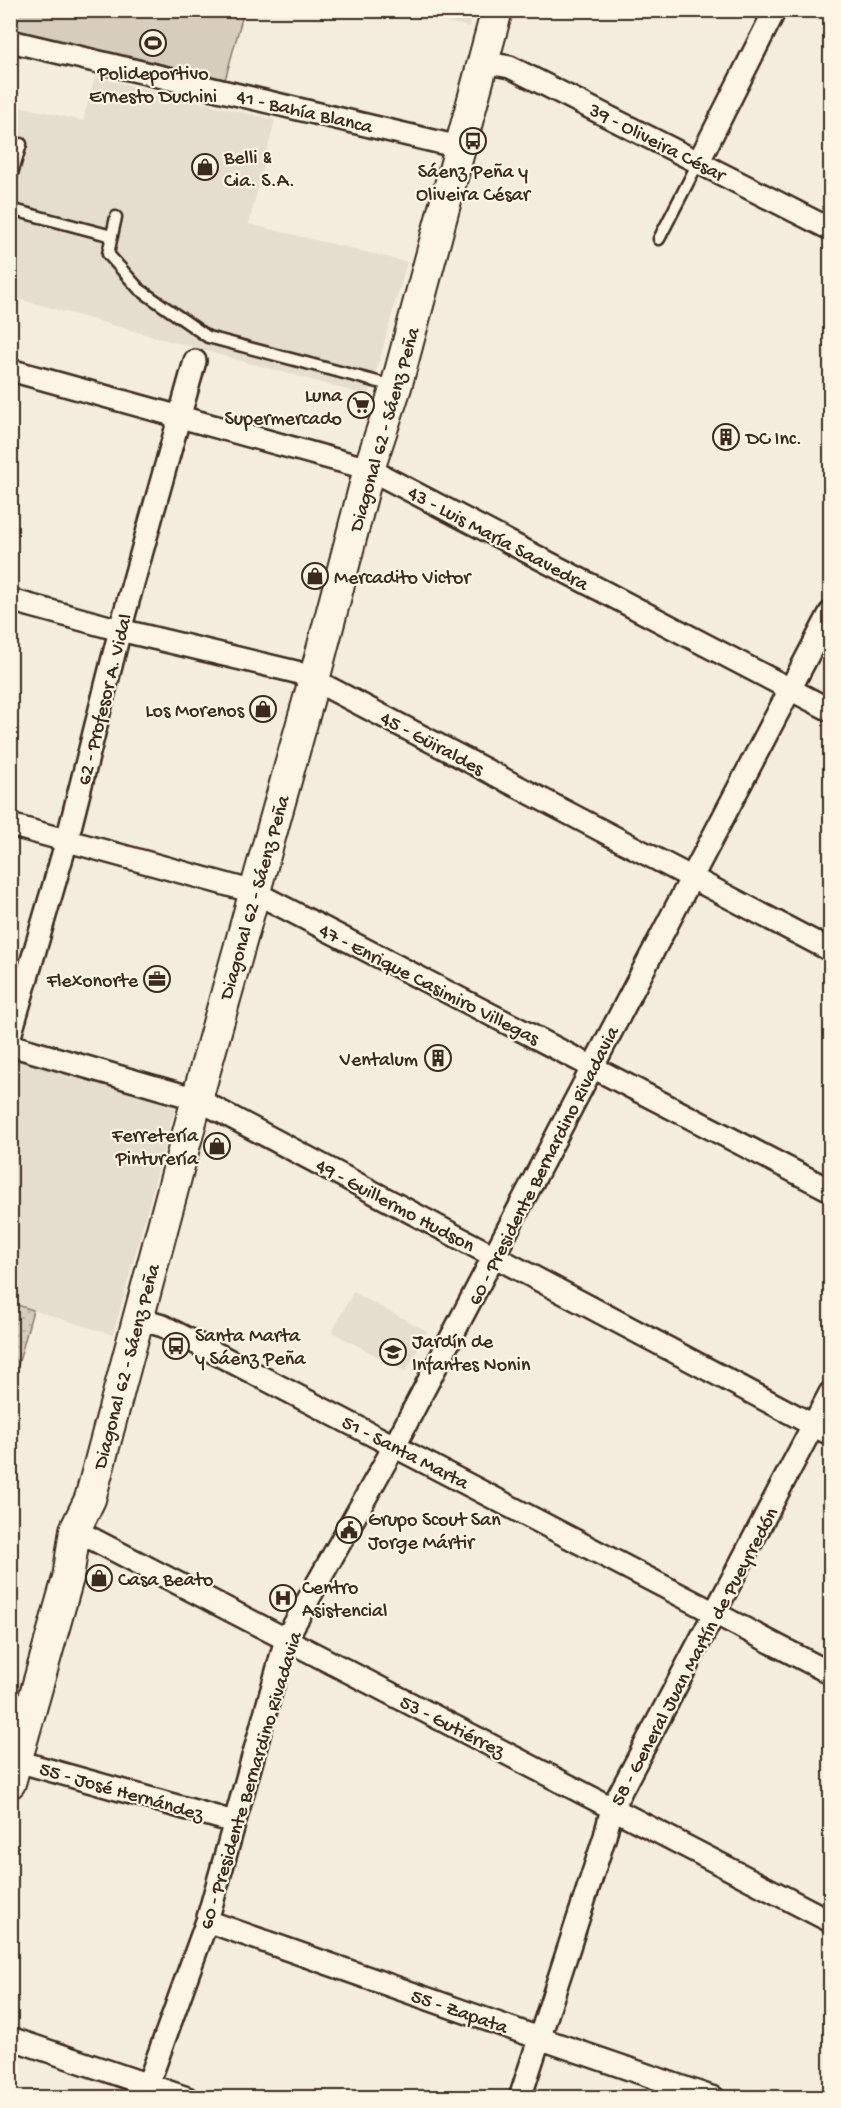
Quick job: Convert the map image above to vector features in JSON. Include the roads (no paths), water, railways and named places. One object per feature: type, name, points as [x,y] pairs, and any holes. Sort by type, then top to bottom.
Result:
[{"type":"street","name":"Diagonal 62 - Sáenz Peña","points":[[13,1768],[68,1578],[75,1530],[90,1499],[197,1099],[314,680],[369,469],[396,387],[497,10]]},
{"type":"street","points":[[699,162],[775,10]]},
{"type":"street","name":"41 - Bahía Blanca","points":[[10,41],[459,147]]},
{"type":"street","name":"39 - Oliveira César","points":[[483,62],[510,67],[831,229]]},
{"type":"street","name":"62 - Profesor A. Vidal","points":[[10,1036],[67,840],[120,630],[195,361]]},
{"type":"street","name":"43 - Luis María Saavedra","points":[[10,370],[369,469],[831,710]]},
{"type":"street","name":"45 - Güiraldes","points":[[10,600],[120,630],[296,672],[831,950]]},
{"type":"street","name":"60 - Presidente Bernardino Rivadavia","points":[[146,2091],[207,1921],[286,1639],[395,1445],[831,613]]},
{"type":"street","name":"47 - Enrique Casimiro Villegas","points":[[10,825],[254,892],[831,1190]]},
{"type":"street","name":"49 - Guillermo Hudson","points":[[10,1045],[197,1099],[822,1430]]},
{"type":"street","name":"51 - Santa Marta","points":[[138,1318],[163,1326],[831,1673]]},
{"type":"street","name":"58 - General Juan Martín de Pueyrredón","points":[[520,2097],[605,1836],[612,1808],[715,1613],[822,1430],[831,1393]]},
{"type":"street","name":"53 - Gutiérrez","points":[[75,1530],[831,1922]]},
{"type":"street","name":"55 - José Hernández","points":[[13,1768],[234,1822]]},
{"type":"street","name":"55 - Zapata","points":[[207,1921],[714,2097]]},
{"type":"street","points":[[10,2038],[146,2091],[187,2097]]},
{"type":"lane","points":[[10,180],[21,144]]},
{"type":"lane","points":[[659,239],[699,162]]},
{"type":"lane","points":[[10,209],[112,236]]},
{"type":"lane","points":[[116,217],[108,254],[139,289],[208,337],[396,387]]},
{"type":"place","name":"Polideportivo Ernesto Duchini","points":[[153,43]]},
{"type":"place","name":"Sáenz Peña y Oliveira César","points":[[473,141]]},
{"type":"place","name":"Belli & Cia. S.A.","points":[[205,167]]},
{"type":"place","name":"Luna Supermercado","points":[[361,405]]},
{"type":"place","name":"DC Inc.","points":[[726,437]]},
{"type":"place","name":"Mercadito Victor","points":[[315,576]]},
{"type":"place","name":"Los Morenos","points":[[263,709]]},
{"type":"place","name":"Flexonorte","points":[[157,979]]},
{"type":"place","name":"Ventalum","points":[[438,1058]]},
{"type":"place","name":"Ferretería Pinturería","points":[[217,1146]]},
{"type":"place","name":"Santa Marta y Sáenz Peña","points":[[176,1346]]},
{"type":"place","name":"Jardín de Infantes Nonin","points":[[393,1352]]},
{"type":"place","name":"Grupo Scout San Jorge Mártir","points":[[349,1530]]},
{"type":"place","name":"Casa Beato","points":[[99,1578]]},
{"type":"place","name":"Centro Asistencial","points":[[283,1598]]}]
